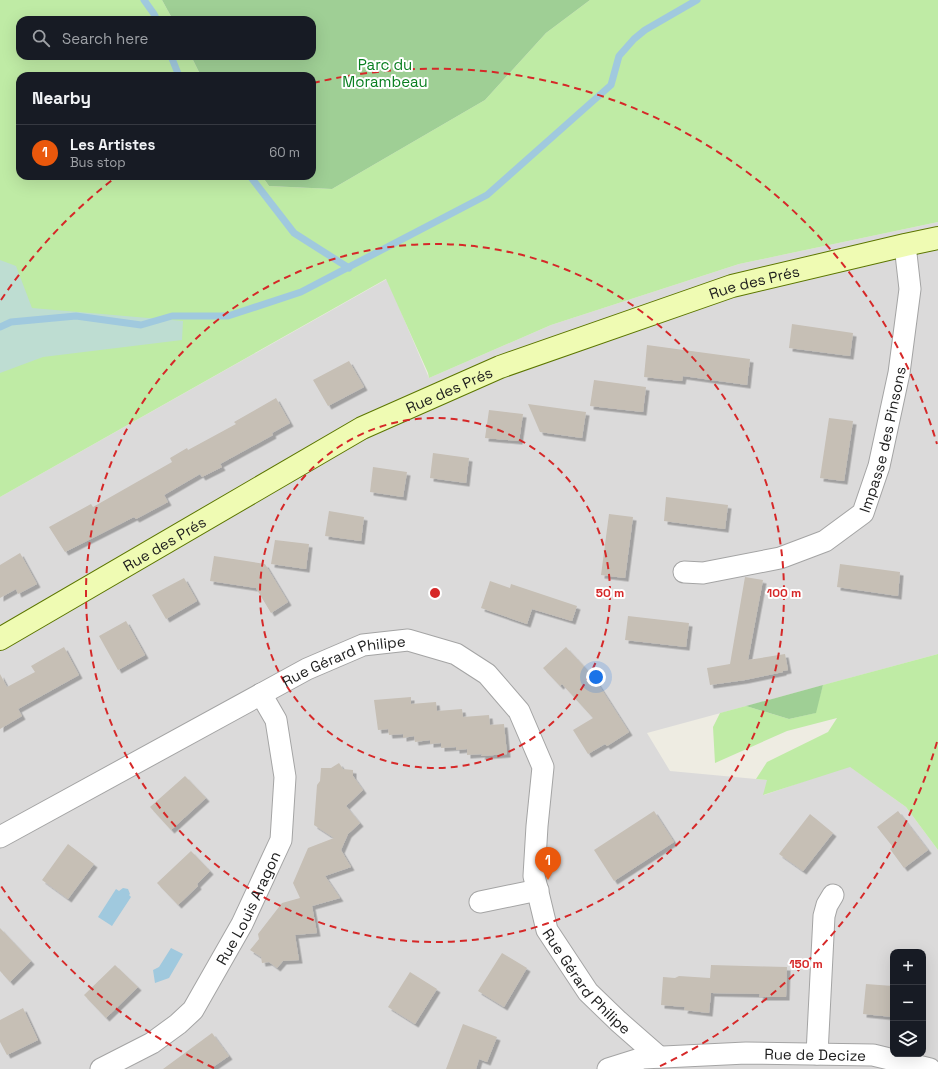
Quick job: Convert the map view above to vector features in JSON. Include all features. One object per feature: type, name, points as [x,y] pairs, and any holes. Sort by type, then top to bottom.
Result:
[{"type":"street","name":"Rue des Prés","points":[[0,639],[362,428],[500,367],[732,286],[938,238]]},
{"type":"street","name":"Impasse des Pinsons","points":[[684,572],[703,573],[780,558],[825,541],[863,513],[880,466],[899,372],[910,289],[905,245]]},
{"type":"street","name":"Rue Gérard Philipe","points":[[0,837],[307,669],[363,645],[408,640],[456,654],[487,674],[519,711],[543,767],[534,876],[547,930],[588,992],[659,1058]]},
{"type":"street","name":"Rue Louis Aragon","points":[[101,1069],[152,1043],[178,1024],[193,1010],[242,924],[281,840],[284,777],[276,720],[262,694]]},
{"type":"street","points":[[480,902],[538,890]]},
{"type":"street","points":[[817,1054],[824,916],[827,905],[833,895]]},
{"type":"street","name":"Rue de Decize","points":[[608,1069],[643,1058],[752,1061],[817,1054],[873,1055],[930,1069]]},
{"type":"street","points":[[858,1069],[873,1055]]},
{"type":"shaded area","points":[[938,222],[938,654],[647,733],[670,771],[768,780],[764,795],[849,766],[906,807],[938,850],[938,1069],[0,1069],[0,497],[387,279],[429,378],[551,325],[739,264]]},
{"type":"shaded area","points":[[0,260],[16,266],[32,308],[183,321],[182,340],[43,357],[0,373]]},
{"type":"shaded area","points":[[123,888],[128,889],[131,897],[112,926],[98,917],[116,889],[119,891]]},
{"type":"shaded area","points":[[171,948],[183,954],[169,978],[155,983],[153,970],[159,967]]},
{"type":"green space","points":[[0,0],[162,0],[171,16],[16,16],[16,60],[193,60],[199,72],[16,72],[16,180],[265,180],[269,186],[332,189],[485,100],[546,33],[590,0],[938,0],[938,222],[739,264],[551,325],[429,378],[386,279],[0,497]]},
{"type":"green space","name":"Parc du Morambeau","points":[[162,0],[590,0],[546,33],[485,100],[332,189],[269,186],[265,180],[316,180],[316,72],[199,72],[193,60],[316,60],[316,16],[171,16]]},
{"type":"green space","points":[[938,654],[938,850],[906,807],[850,767],[763,795],[767,780],[756,779],[767,762],[828,732],[837,718],[787,731],[715,763],[713,727],[720,713],[746,706],[789,719],[815,713],[823,685]]},
{"type":"green space","points":[[823,685],[816,713],[789,719],[746,706]]},
{"type":"building","points":[[792,324],[853,333],[850,356],[789,348]]},
{"type":"building","points":[[647,345],[750,359],[747,385],[683,376],[682,381],[644,377]]},
{"type":"building","points":[[349,361],[364,387],[328,406],[313,380]]},
{"type":"building","points":[[594,380],[646,387],[643,412],[590,406]]},
{"type":"building","points":[[276,398],[290,423],[272,433],[273,435],[220,464],[222,467],[202,477],[200,474],[164,495],[168,502],[136,519],[134,517],[65,552],[49,527],[91,504],[93,507],[172,462],[170,458],[236,424],[234,422]]},
{"type":"building","points":[[528,404],[586,412],[582,438],[540,432]]},
{"type":"building","points":[[489,410],[523,414],[519,441],[485,438]]},
{"type":"building","points":[[829,418],[853,421],[844,481],[820,478]]},
{"type":"building","points":[[433,453],[469,458],[466,483],[430,478]]},
{"type":"building","points":[[373,467],[407,472],[403,497],[370,492]]},
{"type":"building","points":[[666,497],[728,505],[725,529],[664,521]]},
{"type":"building","points":[[329,511],[364,517],[361,541],[325,536]]},
{"type":"building","points":[[609,514],[633,517],[625,578],[601,575]]},
{"type":"building","points":[[275,540],[309,544],[306,569],[271,564]]},
{"type":"building","points":[[20,553],[37,584],[18,594],[16,589],[0,598],[0,565]]},
{"type":"building","points":[[214,556],[265,564],[288,602],[271,613],[256,588],[210,581]]},
{"type":"building","points":[[840,564],[900,572],[898,596],[837,587]]},
{"type":"building","points":[[745,577],[763,580],[748,660],[785,654],[788,670],[745,680],[710,685],[707,668],[730,664]]},
{"type":"building","points":[[184,578],[197,601],[166,619],[152,595]]},
{"type":"building","points":[[490,581],[510,588],[511,584],[577,606],[572,621],[532,609],[527,624],[481,608]]},
{"type":"building","points":[[628,616],[689,623],[686,647],[625,640]]},
{"type":"building","points":[[126,621],[145,655],[118,670],[99,636]]},
{"type":"building","points":[[64,647],[79,675],[18,709],[22,716],[0,729],[0,674],[7,687],[35,672],[31,666]]},
{"type":"building","points":[[566,647],[593,676],[629,732],[607,746],[605,744],[588,754],[573,730],[593,718],[562,684],[560,686],[543,668]]},
{"type":"building","points":[[411,697],[411,704],[436,702],[437,711],[462,709],[463,717],[489,715],[490,725],[504,724],[507,754],[481,756],[482,754],[467,755],[467,749],[456,750],[456,747],[441,748],[441,743],[430,744],[430,740],[415,742],[414,736],[403,738],[403,734],[389,735],[388,729],[378,730],[374,700]]},
{"type":"building","points":[[339,763],[343,769],[353,770],[353,776],[363,790],[346,806],[360,823],[348,834],[341,850],[351,867],[325,876],[340,898],[312,906],[317,933],[295,935],[299,960],[283,961],[277,968],[269,962],[262,963],[261,957],[250,950],[259,939],[258,934],[282,903],[300,898],[293,883],[308,848],[334,838],[314,825],[317,785],[320,781],[321,768],[331,768]]},
{"type":"building","points":[[185,776],[206,798],[171,830],[150,807]]},
{"type":"building","points":[[654,811],[674,842],[614,881],[594,850]]},
{"type":"building","points":[[898,811],[928,850],[904,868],[890,849],[893,847],[877,827]]},
{"type":"building","points":[[810,814],[833,833],[803,871],[779,854]]},
{"type":"building","points":[[68,844],[94,864],[68,899],[42,880]]},
{"type":"building","points":[[191,851],[210,871],[197,884],[198,886],[178,905],[157,883]]},
{"type":"building","points":[[0,928],[31,961],[10,982],[0,971]]},
{"type":"building","points":[[502,953],[527,968],[504,1007],[478,991]]},
{"type":"building","points":[[115,965],[138,987],[106,1018],[84,995]]},
{"type":"building","points":[[711,965],[787,967],[786,997],[759,997],[760,994],[711,993],[709,1013],[684,1010],[685,1007],[661,1005],[663,977],[675,978],[679,976],[710,978]]},
{"type":"building","points":[[410,972],[437,989],[415,1024],[388,1007]]},
{"type":"building","points":[[866,984],[890,986],[890,1017],[863,1014]]},
{"type":"building","points":[[23,1008],[38,1040],[7,1055],[0,1042],[0,1020]]},
{"type":"building","points":[[463,1024],[497,1037],[487,1062],[479,1059],[476,1069],[446,1069]]},
{"type":"building","points":[[212,1033],[229,1056],[210,1069],[163,1069]]},
{"type":"waterway","points":[[144,0],[155,16]]},
{"type":"waterway","points":[[0,327],[11,322],[76,316],[141,325],[172,316],[228,316],[301,292],[487,195],[611,85],[619,56],[634,39],[645,30],[697,0]]},
{"type":"waterway","points":[[173,60],[177,72]]},
{"type":"waterway","points":[[253,180],[294,233],[349,268]]},
{"type":"place","name":"Les Artistes","points":[[548,880]]}]
